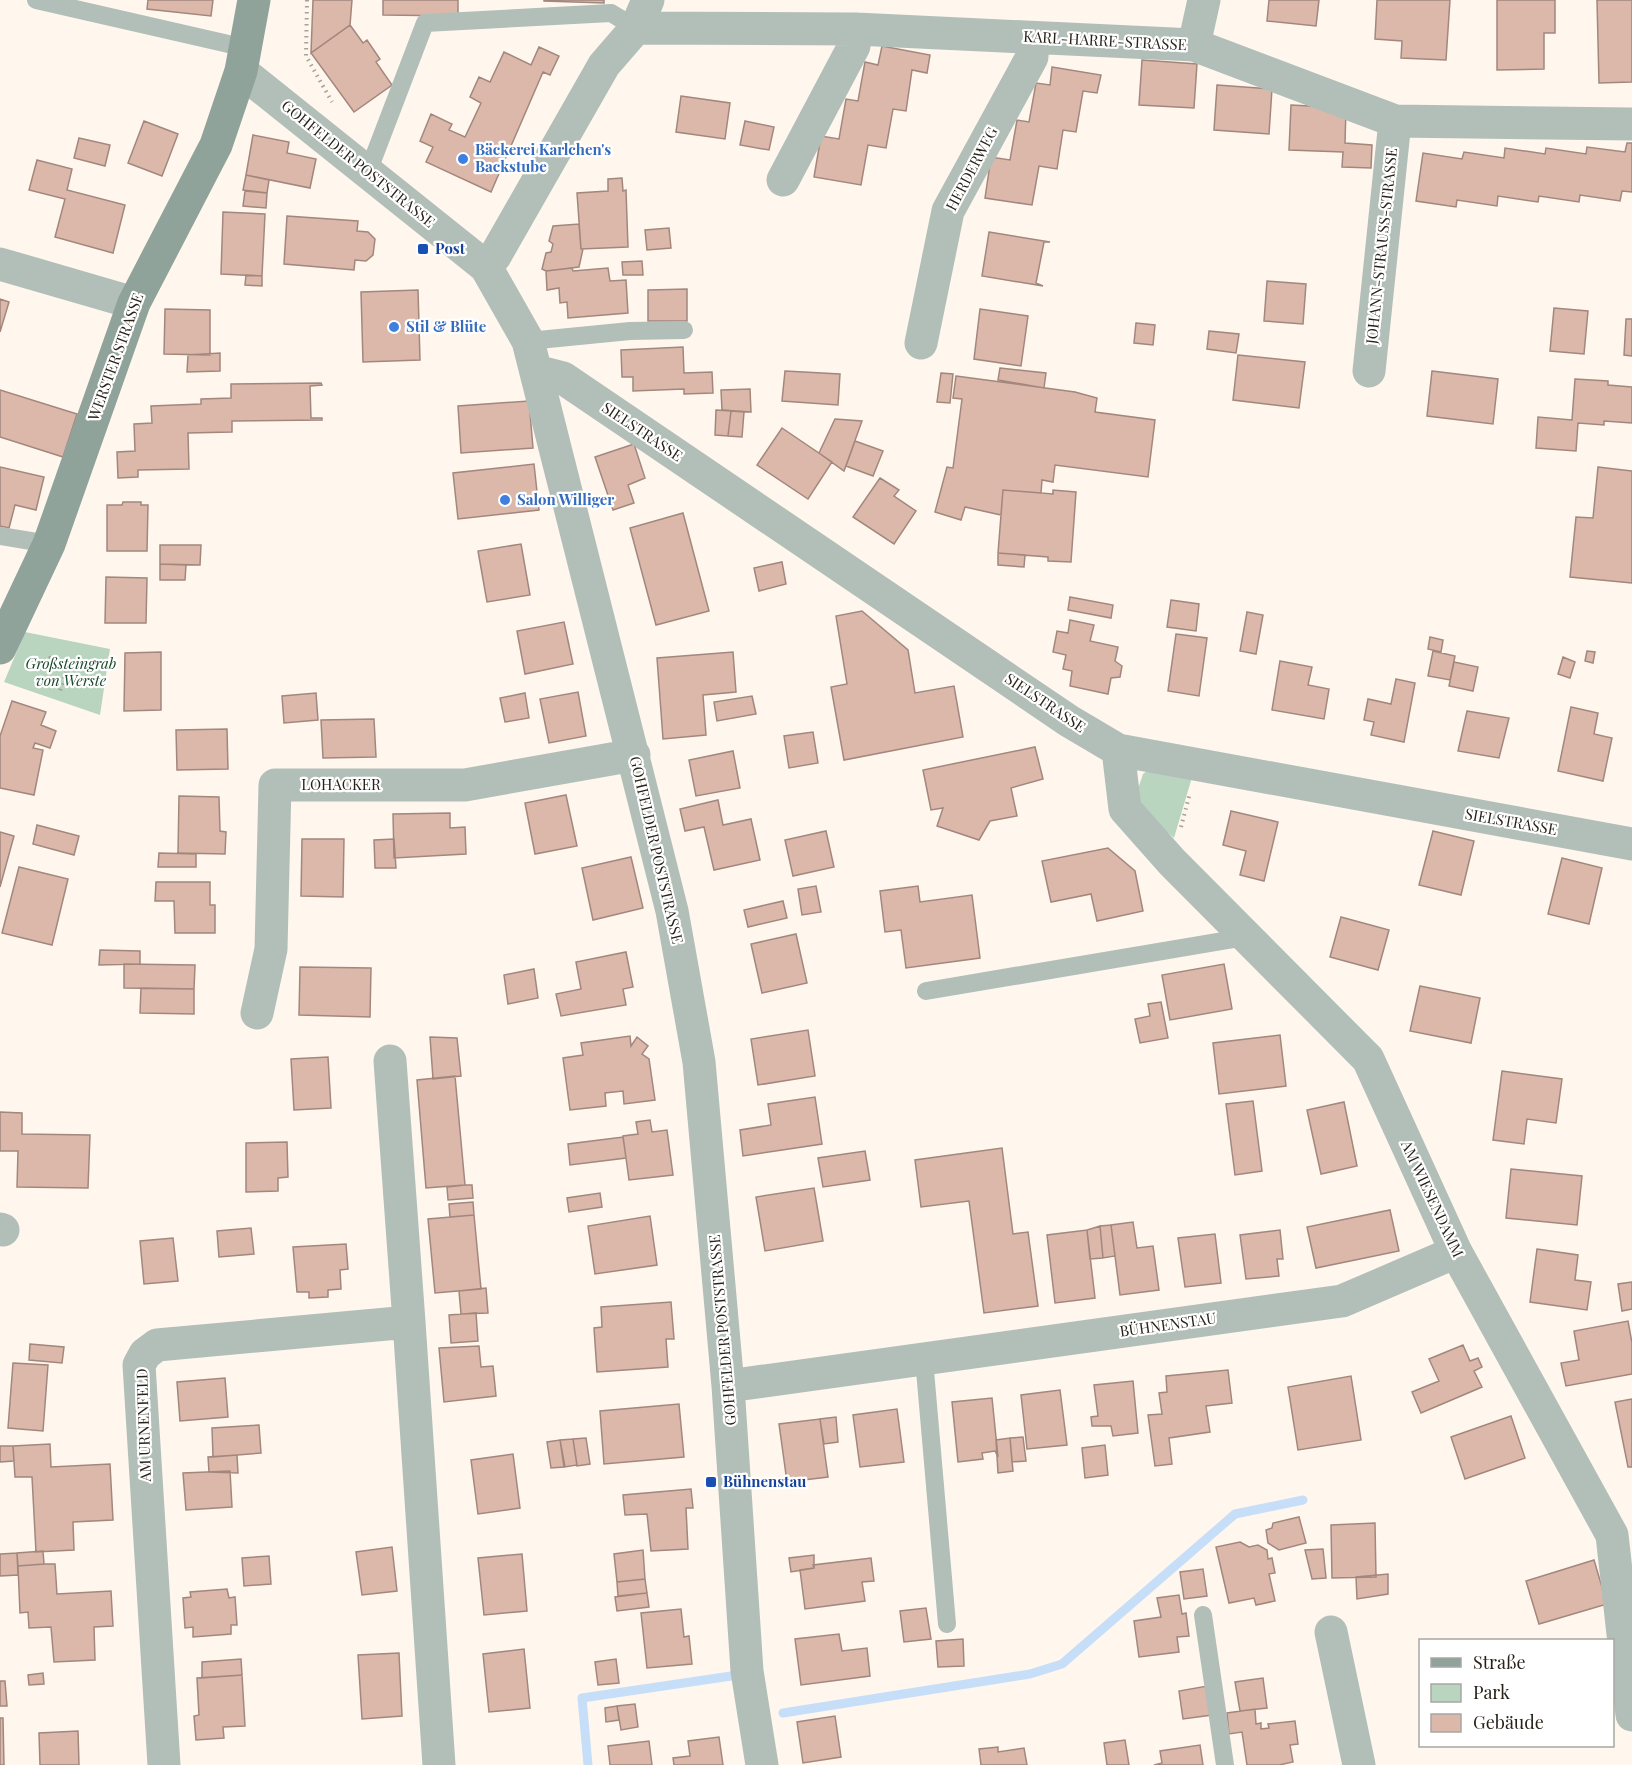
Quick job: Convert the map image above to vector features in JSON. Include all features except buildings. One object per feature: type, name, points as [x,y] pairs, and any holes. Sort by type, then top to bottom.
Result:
[{"type":"main road","name":"WERSTER STRASSE","points":[[12,655],[134,303],[216,145],[244,60],[254,0]]},
{"type":"street","points":[[1194,45],[1204,0]]},
{"type":"street","points":[[486,267],[495,256],[604,65],[642,14]]},
{"type":"street","name":"KARL-HARRE-STRASSE","points":[[642,14],[856,29],[1194,45],[1395,121],[1632,124]]},
{"type":"street","points":[[783,180],[854,46],[856,29]]},
{"type":"street","name":"HERDERWEG","points":[[921,343],[948,211],[1032,57],[1032,38]]},
{"type":"street","name":"GOHFELDER POSTSTRASSE","points":[[244,60],[368,172],[486,267],[532,356],[672,910],[699,1062],[728,1386],[747,1671],[762,1765]]},
{"type":"street","name":"JOHANN-STRAUSS-STRASSE","points":[[1369,371],[1395,121]]},
{"type":"street","points":[[0,264],[134,303]]},
{"type":"street","name":"SIELSTRASSE","points":[[532,356],[1069,721],[1118,750],[1632,844]]},
{"type":"street","name":"AM WIESENDAMM","points":[[1118,750],[1125,809],[1172,862],[1368,1059],[1456,1252],[1622,1534],[1632,1715]]},
{"type":"street","name":"LOHACKER","points":[[257,1013],[271,949],[275,785],[465,785],[634,756]]},
{"type":"street","points":[[390,1060],[439,1765]]},
{"type":"street","name":"BÜHNENSTAU","points":[[728,1386],[1342,1301],[1456,1252]]},
{"type":"street","name":"AM URNENFELD","points":[[164,1765],[139,1365],[145,1354],[157,1345],[409,1322]]},
{"type":"street","points":[[1331,1632],[1359,1765]]},
{"type":"lane","points":[[36,0],[244,60]]},
{"type":"lane","points":[[368,172],[425,23],[610,13],[642,14]]},
{"type":"lane","points":[[532,356],[630,331],[684,330]]},
{"type":"lane","points":[[0,536],[49,544]]},
{"type":"lane","points":[[926,991],[1246,938]]},
{"type":"lane","points":[[924,1359],[947,1624]]},
{"type":"lane","points":[[1203,1615],[1225,1765]]},
{"type":"path","points":[[307,0],[306,57],[334,105]]},
{"type":"path","points":[[12,655],[33,666],[50,658],[69,663],[60,691]]},
{"type":"path","points":[[1172,862],[1197,765]]},
{"type":"green space","name":"Großsteingrab von Werste","points":[[25,632],[110,649],[100,715],[4,682]]},
{"type":"green space","points":[[1151,768],[1193,774],[1174,838],[1147,815],[1136,795],[1143,774]]},
{"type":"waterway","points":[[783,1713],[1030,1674],[1062,1664],[1235,1514],[1303,1500]]},
{"type":"waterway","points":[[588,1765],[582,1698],[738,1675]]},
{"type":"place","name":"Bäckerei Karlchen's Backstube","points":[[463,159]]},
{"type":"place","name":"Post","points":[[423,249]]},
{"type":"place","name":"Stil & Blüte","points":[[394,327]]},
{"type":"place","name":"Salon Williger","points":[[505,500]]},
{"type":"place","name":"Bühnenstau","points":[[711,1482]]}]
